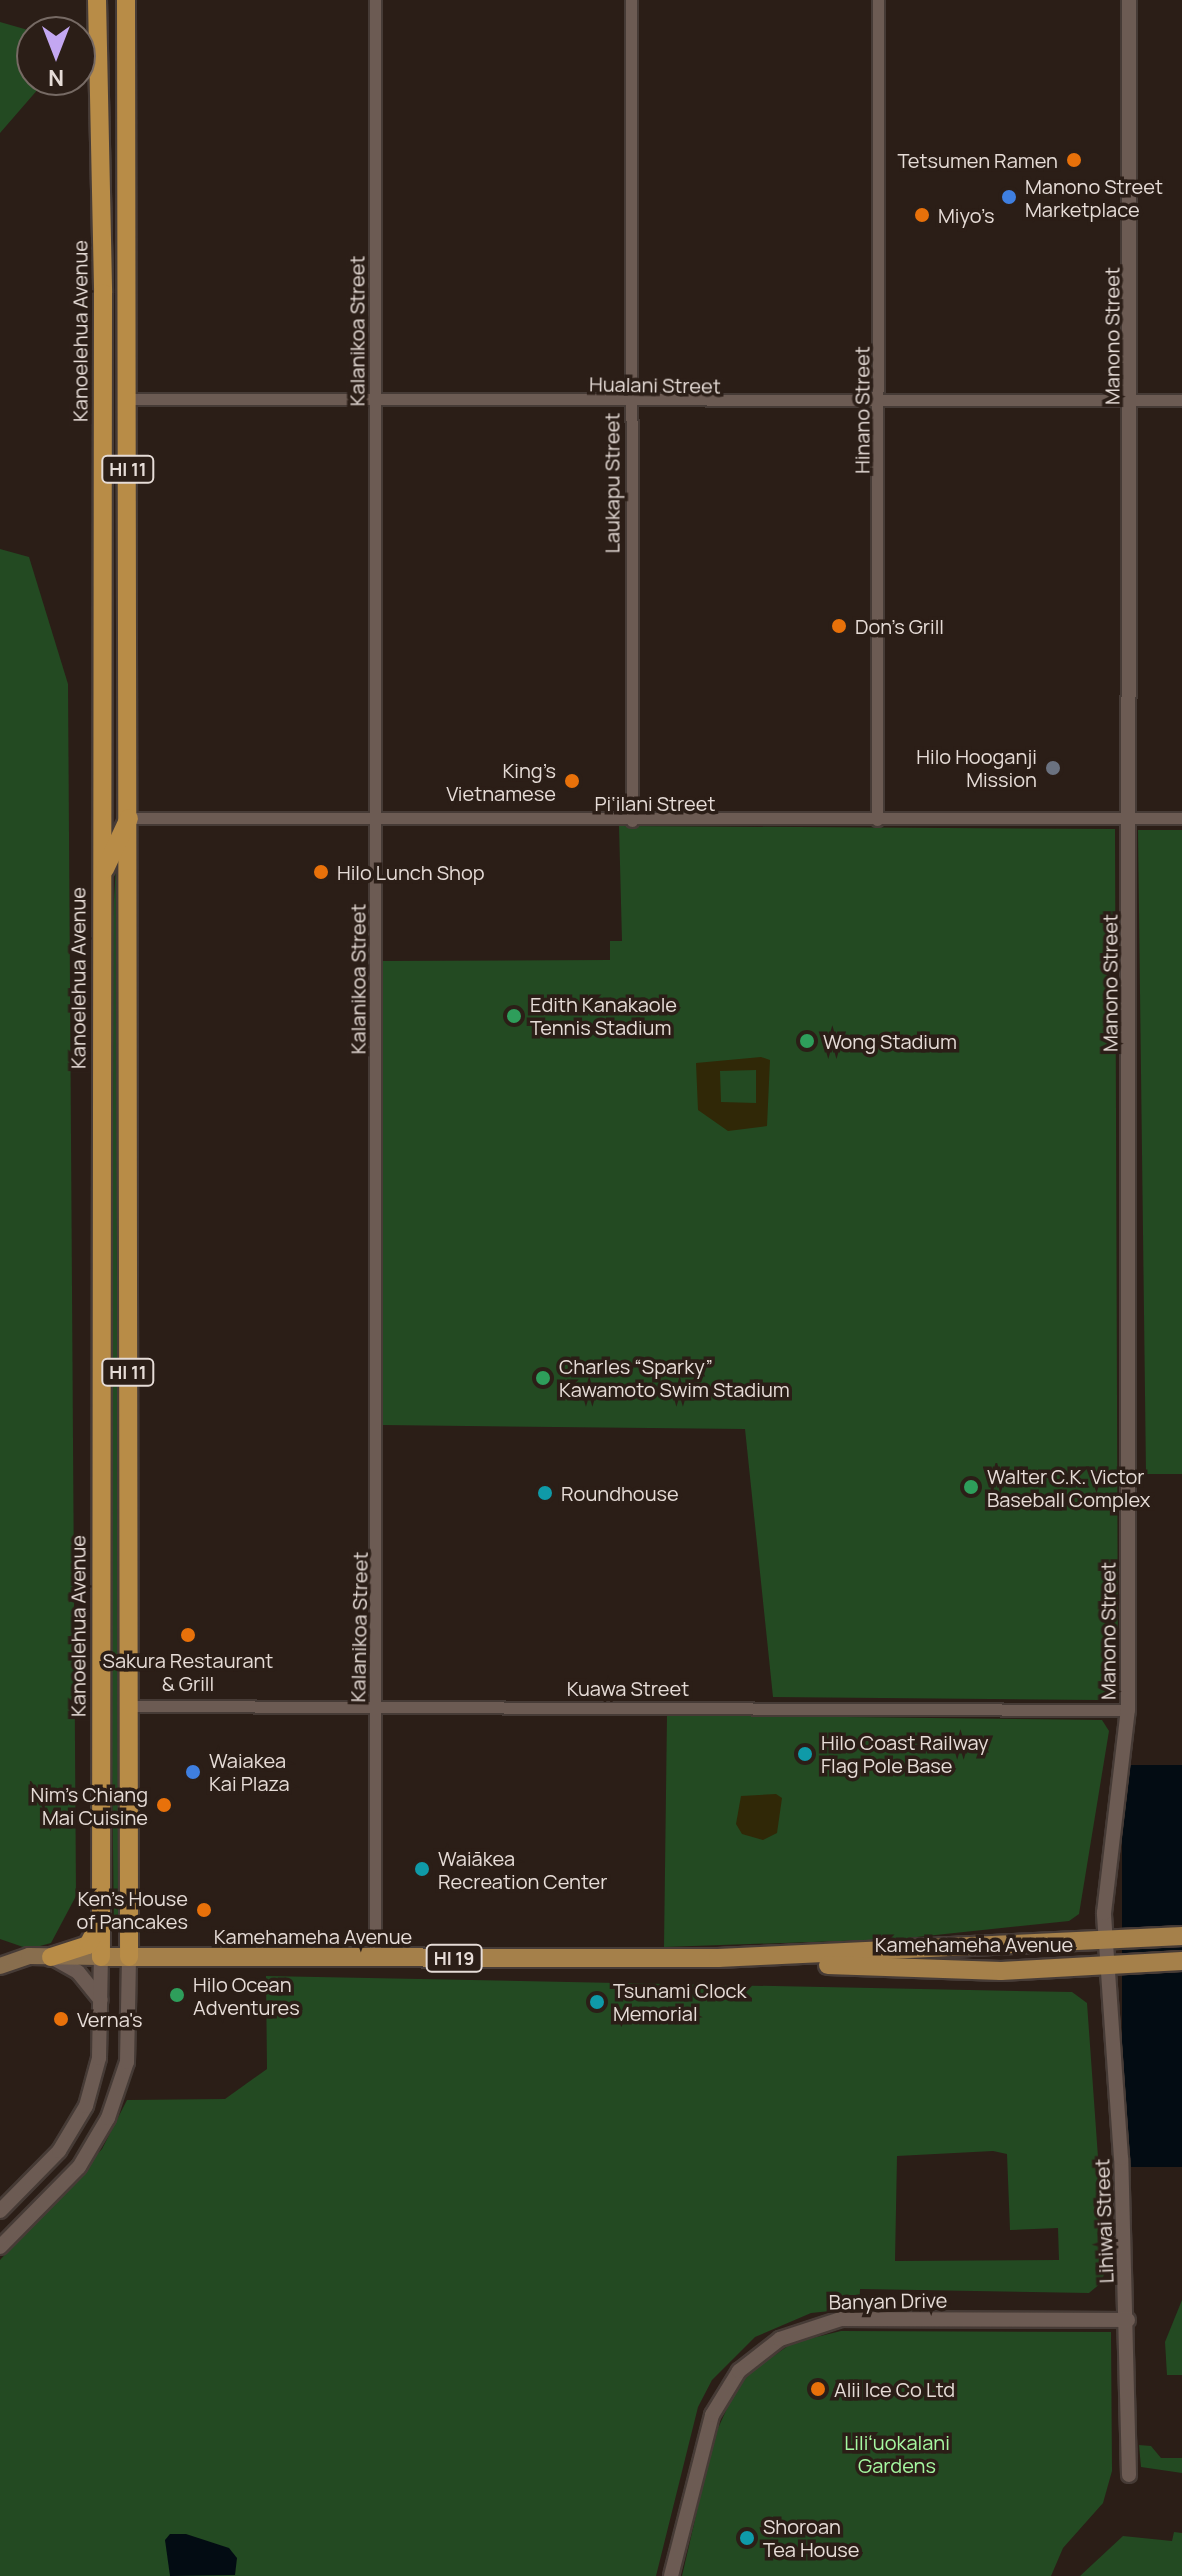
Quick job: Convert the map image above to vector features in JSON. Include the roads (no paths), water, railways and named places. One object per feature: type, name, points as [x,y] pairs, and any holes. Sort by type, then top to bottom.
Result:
[{"type":"highway","name":"Kanoelehua Avenue","points":[[97,0],[103,293],[101,1957]]},
{"type":"highway","name":"HI 11","points":[[126,0],[129,1957]]},
{"type":"highway","points":[[100,880],[129,818],[101,780]]},
{"type":"highway","points":[[51,1957],[88,1945],[101,1917]]},
{"type":"main road","name":"Kamehameha Avenue","points":[[101,1957],[718,1958],[1182,1936]]},
{"type":"main road","name":"HI 19","points":[[0,1966],[29,1956],[101,1957]]},
{"type":"main road","name":"Kamehameha Avenue","points":[[718,1958],[928,1971],[1182,1961]]},
{"type":"street","name":"Kalanikoa Street","points":[[375,0],[375,1958]]},
{"type":"street","name":"Laukapu Street","points":[[631,0],[632,821]]},
{"type":"street","name":"Hinano Street","points":[[877,820],[880,403],[878,0]]},
{"type":"street","name":"Manono Street","points":[[1106,1965],[1107,1858],[1128,1710],[1132,400],[1129,0]]},
{"type":"street","name":"Hualani Street","points":[[128,399],[375,396],[630,403],[1182,400]]},
{"type":"street","name":"Pi‘ilani Street","points":[[129,818],[632,821],[1182,818]]},
{"type":"street","name":"Kuawa Street","points":[[127,1706],[1128,1710]]},
{"type":"street","points":[[51,1957],[78,1972],[101,2000]]},
{"type":"street","points":[[0,2211],[59,2151],[86,2106],[99,2058],[101,1957]]},
{"type":"street","points":[[0,2247],[79,2167],[108,2118],[127,2062],[129,1957]]},
{"type":"street","name":"Lihiwai Street","points":[[1106,1965],[1128,2320],[1129,2475]]},
{"type":"street","name":"Banyan Drive","points":[[671,2576],[712,2415],[739,2371],[780,2339],[841,2319],[1128,2320]]},
{"type":"place","name":"Tetsumen Ramen","points":[[1074,160]]},
{"type":"place","name":"Manono Street Marketplace","points":[[1009,197]]},
{"type":"place","name":"Miyo’s","points":[[922,215]]},
{"type":"place","name":"Don’s Grill","points":[[839,626]]},
{"type":"place","name":"Hilo Hooganji Mission","points":[[1053,768]]},
{"type":"place","name":"King’s Vietnamese","points":[[572,781]]},
{"type":"place","name":"Hilo Lunch Shop","points":[[321,872]]},
{"type":"place","name":"Edith Kanakaole Tennis Stadium","points":[[514,1016]]},
{"type":"place","name":"Wong Stadium","points":[[807,1041]]},
{"type":"place","name":"Charles “Sparky” Kawamoto Swim Stadium","points":[[543,1378]]},
{"type":"place","name":"Walter C.K. Victor Baseball Complex","points":[[971,1487]]},
{"type":"place","name":"Roundhouse","points":[[545,1493]]},
{"type":"place","name":"Sakura Restaurant & Grill","points":[[188,1635]]},
{"type":"place","name":"Hilo Coast Railway Flag Pole Base","points":[[805,1754]]},
{"type":"place","name":"Waiakea Kai Plaza","points":[[193,1772]]},
{"type":"place","name":"Nim's Chiang Mai Cuisine","points":[[164,1805]]},
{"type":"place","name":"Waiākea Recreation Center","points":[[422,1869]]},
{"type":"place","name":"Ken's House of Pancakes","points":[[204,1910]]},
{"type":"place","name":"Hilo Ocean Adventures","points":[[177,1995]]},
{"type":"place","name":"Tsunami Clock Memorial","points":[[597,2002]]},
{"type":"place","name":"Verna's","points":[[61,2019]]},
{"type":"place","name":"Alii Ice Co Ltd","points":[[818,2389]]},
{"type":"place","name":"Shoroan Tea House","points":[[747,2538]]},
{"type":"park label","name":"Liliʻuokalani Gardens","points":[[897,2454]]}]
